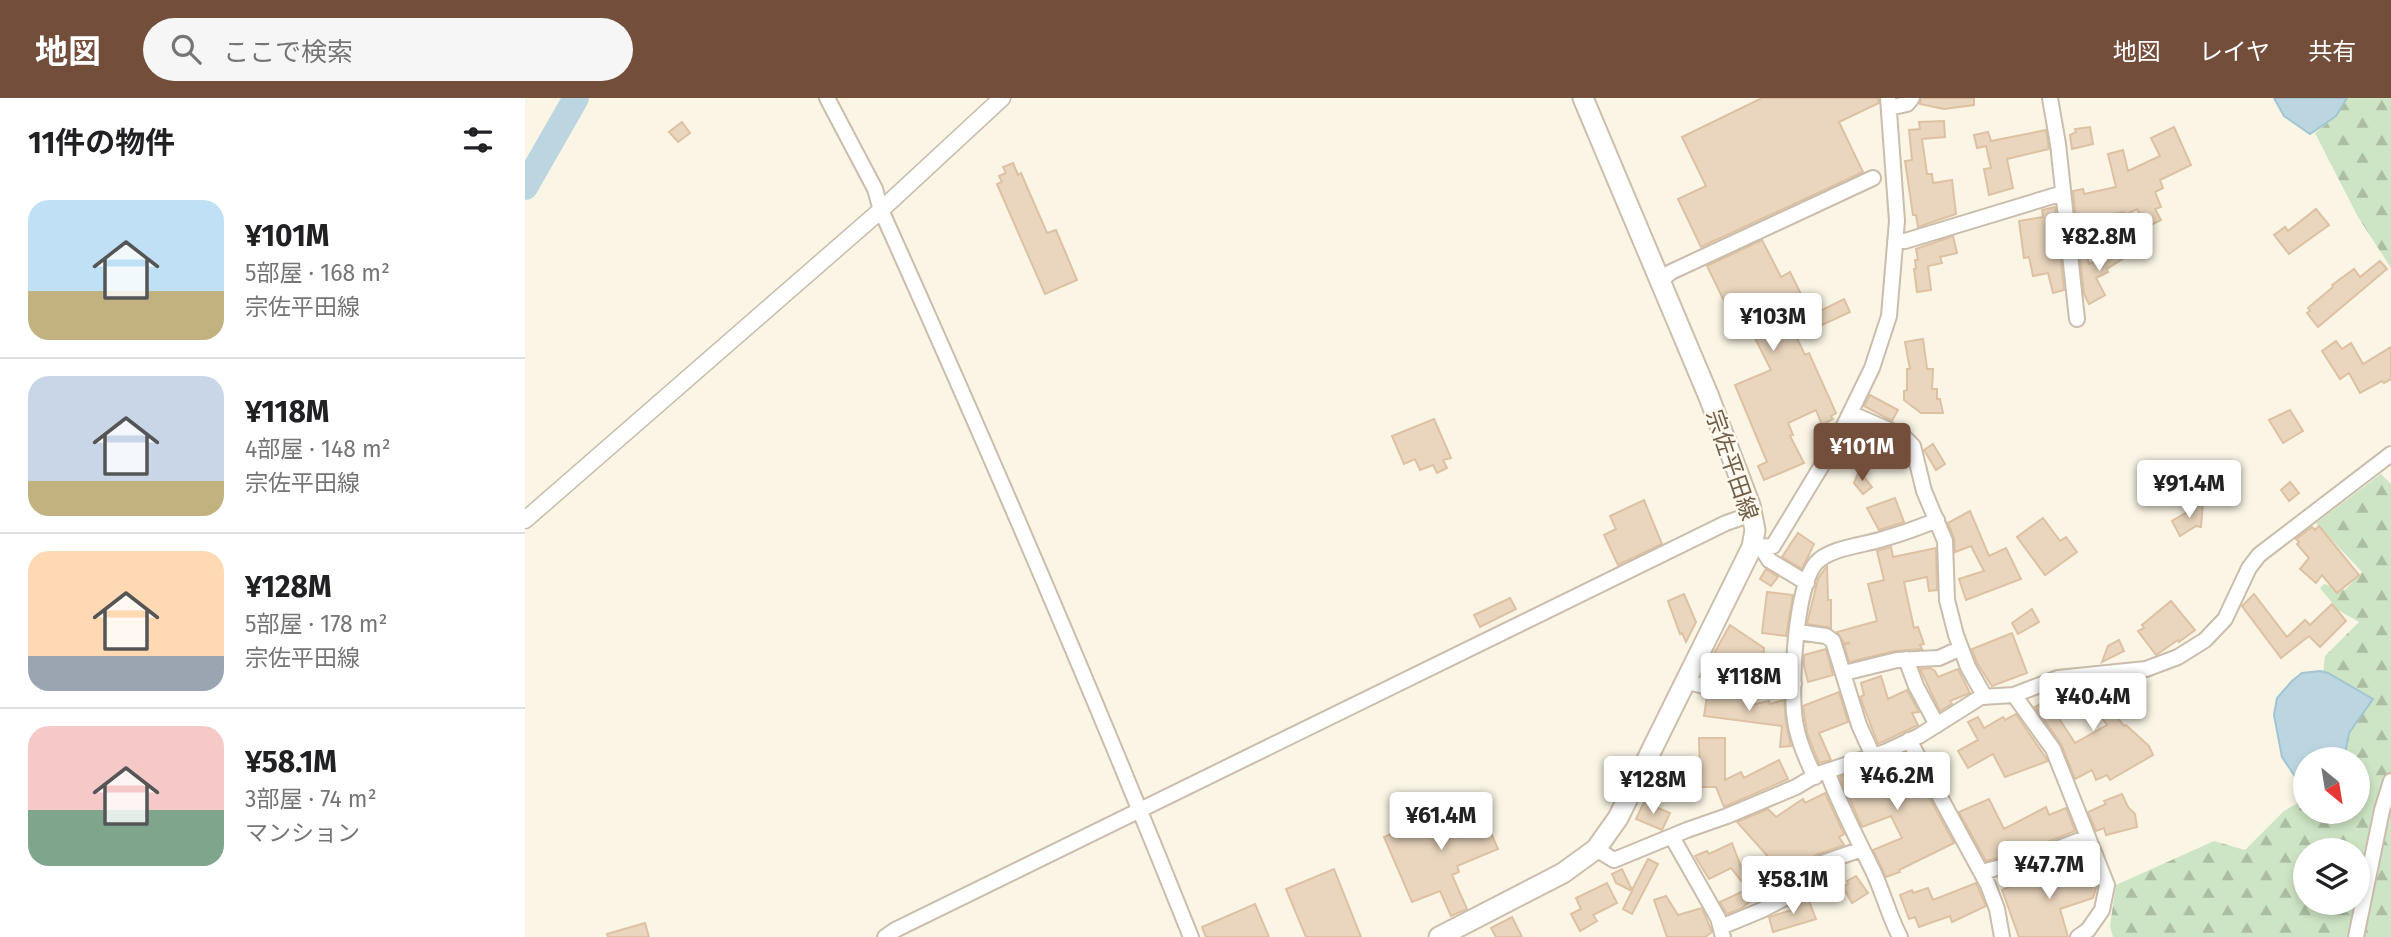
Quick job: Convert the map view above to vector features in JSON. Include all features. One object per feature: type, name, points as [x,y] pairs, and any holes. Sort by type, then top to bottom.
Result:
[{"type":"main road","name":"宗佐平田線","points":[[1439,937],[1563,873],[1596,849],[1618,818],[1685,680],[1756,547],[1750,505],[1709,397],[1583,98]]},
{"type":"street","points":[[827,98],[875,189],[881,210],[1141,812],[1191,937]]},
{"type":"street","points":[[525,520],[881,210],[1002,98]]},
{"type":"street","points":[[1756,547],[1773,546],[1836,442],[1872,368],[1889,316],[1897,221],[1888,103],[1907,104],[1912,98]]},
{"type":"street","points":[[2050,98],[2058,144],[2077,319]]},
{"type":"street","points":[[1660,281],[1671,272],[1873,178]]},
{"type":"street","points":[[1895,241],[1905,241],[2063,193]]},
{"type":"street","points":[[1850,413],[1903,436],[1913,446],[1924,491],[1945,541],[1947,600],[1961,648],[1985,697]]},
{"type":"street","points":[[1596,849],[1614,860],[1762,802],[1821,774],[1873,756],[1909,740],[1985,697],[2014,695],[2059,678],[2146,669],[2179,657],[2205,639],[2225,619],[2249,568],[2259,555],[2391,454]]},
{"type":"street","points":[[885,937],[1726,523],[1752,514]]},
{"type":"street","points":[[1899,937],[1874,874],[1837,800],[1801,748],[1795,721],[1794,684],[1798,632],[1802,596],[1817,561],[1841,550],[1884,539],[1937,520]]},
{"type":"street","points":[[1756,547],[1769,560],[1807,583]]},
{"type":"street","points":[[1798,632],[1826,636],[1833,641],[1859,725],[1873,756]]},
{"type":"street","points":[[1844,673],[1906,659],[1939,658],[1961,648]]},
{"type":"street","points":[[1906,659],[1916,686],[1937,724]]},
{"type":"street","points":[[1685,680],[1696,685],[1746,688],[1794,684]]},
{"type":"street","points":[[2014,695],[2053,749],[2107,885],[2102,910],[2088,930],[2078,937]]},
{"type":"street","points":[[1909,740],[1982,872],[1997,909],[2002,937]]},
{"type":"street","points":[[2356,937],[2382,810],[2391,780]]},
{"type":"street","points":[[1672,837],[1695,874],[1718,918],[1722,932],[1793,894],[1812,880],[1812,871],[1822,863],[1862,849]]},
{"type":"street","points":[[1982,872],[2027,860],[2088,837]]},
{"type":"green space","points":[[2347,98],[2391,98],[2391,268],[2358,217],[2315,133],[2336,116]]},
{"type":"green space","points":[[2381,474],[2391,484],[2391,937],[2113,937],[2110,926],[2116,885],[2214,841],[2245,850],[2284,811],[2293,806],[2293,824],[2370,824],[2370,747],[2314,747],[2325,656],[2359,622],[2338,610],[2320,588],[2324,584],[2345,590],[2362,572],[2316,523]]},
{"type":"water","points":[[2274,98],[2347,98],[2336,116],[2310,134],[2284,116]]},
{"type":"water","points":[[2302,673],[2328,673],[2373,699],[2349,733],[2346,747],[2293,747],[2293,774],[2282,757],[2274,715],[2277,698]]},
{"type":"building","points":[[1762,98],[1878,98],[1879,103],[1839,122],[1863,172],[1701,247],[1678,199],[1706,186],[1682,137]]},
{"type":"building","points":[[1921,98],[1974,98],[1974,105],[1944,109],[1920,104]]},
{"type":"building","points":[[1944,121],[1945,137],[1922,139],[1927,174],[1932,174],[1933,183],[1952,180],[1956,214],[1918,227],[1916,215],[1913,215],[1905,161],[1912,160],[1909,130],[1920,129],[1919,122]]},
{"type":"building","points":[[682,122],[690,133],[678,142],[669,132]]},
{"type":"building","points":[[2090,127],[2093,144],[2072,149],[2070,135],[2076,132],[2075,129]]},
{"type":"building","points":[[2174,127],[2191,165],[2160,180],[2163,188],[2155,192],[2161,207],[2155,209],[2161,220],[2147,227],[2137,209],[2125,215],[2124,212],[2076,221],[2073,191],[2083,189],[2084,194],[2116,187],[2108,154],[2123,150],[2128,171],[2160,156],[2151,138]]},
{"type":"building","points":[[2046,130],[2049,149],[2007,159],[2013,188],[1989,195],[1984,169],[1991,168],[1986,146],[1977,148],[1974,135],[1988,132],[1991,141]]},
{"type":"building","points":[[1013,163],[1018,175],[1021,173],[1047,233],[1056,230],[1077,280],[1045,294],[997,184],[1002,182],[999,176],[1006,173],[1003,167]]},
{"type":"building","points":[[2055,207],[2064,290],[2053,293],[2048,273],[2033,276],[2029,257],[2024,258],[2019,221],[2043,217],[2042,210]]},
{"type":"building","points":[[2316,209],[2329,225],[2289,254],[2274,235],[2285,227],[2288,231]]},
{"type":"building","points":[[1953,236],[1957,253],[1940,257],[1942,263],[1928,266],[1931,290],[1917,292],[1914,269],[1915,260],[1918,260],[1916,249]]},
{"type":"building","points":[[1762,240],[1781,277],[1790,272],[1816,324],[1795,334],[1805,355],[1809,353],[1836,413],[1831,416],[1833,419],[1822,425],[1816,410],[1788,423],[1793,435],[1790,436],[1804,463],[1764,480],[1758,466],[1767,462],[1735,385],[1771,370],[1741,310],[1731,315],[1707,266]]},
{"type":"building","points":[[2123,244],[2130,254],[2096,278],[2105,295],[2089,304],[2084,294],[2080,257],[2087,256],[2089,264],[2106,257]]},
{"type":"building","points":[[2380,261],[2387,269],[2318,327],[2307,313],[2310,311],[2308,308],[2354,269],[2360,277]]},
{"type":"building","points":[[1844,299],[1850,312],[1822,325],[1816,313]]},
{"type":"building","points":[[1923,339],[1927,369],[1933,369],[1932,389],[1937,389],[1937,399],[1940,399],[1943,413],[1921,413],[1904,400],[1907,369],[1910,369],[1905,342]]},
{"type":"building","points":[[2336,341],[2342,349],[2351,343],[2363,364],[2391,347],[2391,379],[2360,393],[2349,373],[2340,379],[2322,351]]},
{"type":"building","points":[[1870,395],[1898,410],[1892,421],[1864,406]]},
{"type":"building","points":[[2290,410],[2303,431],[2283,443],[2269,420]]},
{"type":"building","points":[[1434,419],[1451,458],[1443,460],[1447,468],[1437,473],[1433,465],[1420,470],[1415,459],[1404,464],[1392,436]]},
{"type":"building","points":[[1933,444],[1945,464],[1936,470],[1924,450]]},
{"type":"building","points":[[1859,471],[1872,487],[1863,494],[1854,483]]},
{"type":"building","points":[[2290,482],[2299,493],[2289,501],[2281,490]]},
{"type":"building","points":[[1895,498],[1904,522],[1879,530],[1867,508]]},
{"type":"building","points":[[1644,500],[1662,544],[1618,565],[1604,535],[1616,529],[1610,516]]},
{"type":"building","points":[[2203,503],[2201,527],[2196,526],[2180,536],[2172,521]]},
{"type":"building","points":[[1970,511],[1989,556],[2006,548],[2021,579],[1966,600],[1959,579],[1984,571],[1971,546],[1955,552],[1954,538],[1948,523]]},
{"type":"building","points":[[2043,518],[2060,541],[2066,537],[2077,552],[2045,575],[2017,537]]},
{"type":"building","points":[[2319,526],[2359,575],[2337,593],[2322,575],[2316,583],[2300,569],[2309,558],[2296,539],[2312,527],[2315,530]]},
{"type":"building","points":[[1798,533],[1814,544],[1802,569],[1782,557]]},
{"type":"building","points":[[1891,547],[1893,557],[1936,548],[1937,590],[1929,591],[1927,577],[1904,582],[1914,628],[1918,627],[1924,644],[1920,645],[1922,649],[1895,651],[1849,662],[1844,645],[1850,643],[1844,643],[1837,632],[1877,621],[1868,584],[1884,580],[1877,551]]},
{"type":"building","points":[[1827,566],[1831,628],[1807,624],[1818,579]]},
{"type":"building","points":[[1766,569],[1778,577],[1771,586],[1760,579]]},
{"type":"building","points":[[1767,592],[1793,595],[1786,636],[1762,633]]},
{"type":"building","points":[[1684,594],[1696,622],[1686,642],[1682,633],[1680,634],[1668,601]]},
{"type":"building","points":[[2254,594],[2287,637],[2305,620],[2310,625],[2332,604],[2346,621],[2320,647],[2309,636],[2281,658],[2242,606]]},
{"type":"building","points":[[1510,598],[1516,609],[1480,627],[1474,615]]},
{"type":"building","points":[[2171,601],[2195,630],[2156,655],[2138,631]]},
{"type":"building","points":[[2032,609],[2039,622],[2018,634],[2012,623]]},
{"type":"building","points":[[1730,625],[1764,648],[1763,672],[1752,672],[1752,678],[1709,677],[1712,657]]},
{"type":"building","points":[[2012,633],[2027,673],[1992,686],[1977,663],[1972,649]]},
{"type":"building","points":[[2119,640],[2124,651],[2102,662],[2108,646]]},
{"type":"building","points":[[1826,649],[1833,675],[1808,682],[1804,655]]},
{"type":"building","points":[[1930,668],[1938,677],[1958,669],[1970,693],[1950,701],[1952,704],[1940,711],[1920,669]]},
{"type":"building","points":[[1881,676],[1888,699],[1907,690],[1919,712],[1912,713],[1918,725],[1878,744],[1860,697],[1864,695],[1861,683]]},
{"type":"building","points":[[2100,683],[2105,696],[2109,691],[2119,701],[2111,709],[2124,726],[2149,746],[2153,755],[2110,780],[2107,775],[2096,780],[2092,770],[2075,779],[2061,744],[2035,707],[2080,685]],"holes":[[[2089,701],[2107,725],[2075,743],[2058,717]]]},
{"type":"building","points":[[1839,692],[1848,722],[1819,733],[1831,760],[1819,763],[1807,733],[1803,706]]},
{"type":"building","points":[[1707,696],[1751,697],[1751,705],[1784,700],[1791,746],[1780,747],[1782,726],[1704,716]]},
{"type":"building","points":[[2016,714],[2048,761],[2005,777],[1993,754],[1968,768],[1958,751],[1978,740],[1968,722],[1978,717],[1984,728],[2003,717],[2005,720]]},
{"type":"building","points":[[1699,738],[1725,738],[1725,780],[1741,772],[1744,778],[1779,760],[1788,779],[1724,807],[1716,787],[1694,787],[1693,773],[1700,773]]},
{"type":"building","points":[[1903,754],[1908,769],[1912,766],[1954,843],[1886,877],[1873,850],[1902,838],[1891,816],[1862,827],[1840,777]]},
{"type":"building","points":[[1825,793],[1844,834],[1839,837],[1844,845],[1816,855],[1797,872],[1799,878],[1788,886],[1777,892],[1771,885],[1742,908],[1727,914],[1720,902],[1748,889],[1731,868],[1709,879],[1695,856],[1707,851],[1709,854],[1732,843],[1746,880],[1771,860],[1737,822],[1768,809],[1776,817],[1803,799],[1805,803]]},
{"type":"building","points":[[2122,794],[2135,814],[2137,827],[2106,835],[2104,828],[2096,831],[2088,812],[2106,804],[2104,801]]},
{"type":"building","points":[[1475,797],[1498,849],[1457,866],[1459,872],[1452,875],[1467,909],[1451,916],[1440,891],[1412,902],[1384,837]]},
{"type":"building","points":[[1989,799],[2004,829],[2046,807],[2049,815],[2066,808],[2075,831],[2024,851],[1986,861],[1959,812]]},
{"type":"building","points":[[1644,802],[1670,813],[1662,830],[1636,819]]},
{"type":"building","points":[[2085,856],[2097,885],[2093,898],[2060,909],[2068,937],[2019,937],[2002,890],[2042,873],[2047,890],[2070,882],[2064,864]]},
{"type":"building","points":[[1648,859],[1658,864],[1632,914],[1623,909],[1632,891],[1616,883],[1612,874],[1622,869],[1632,890]]},
{"type":"building","points":[[1334,869],[1361,937],[1306,937],[1286,889]]},
{"type":"building","points":[[1856,876],[1868,893],[1852,903],[1843,887]]},
{"type":"building","points":[[1607,883],[1617,903],[1593,915],[1597,921],[1580,931],[1571,914],[1581,909],[1576,898]]},
{"type":"building","points":[[1976,883],[1986,906],[1952,922],[1950,916],[1919,927],[1915,917],[1909,919],[1900,895],[1928,888],[1933,900]]},
{"type":"building","points":[[1666,896],[1678,915],[1702,908],[1712,932],[1705,937],[1667,937],[1654,900]]},
{"type":"building","points":[[1807,896],[1816,919],[1773,932],[1769,917],[1792,910],[1789,907]]},
{"type":"building","points":[[1255,904],[1269,937],[1206,937],[1202,927]]},
{"type":"building","points":[[1512,917],[1522,937],[1496,937],[1491,928]]},
{"type":"building","points":[[645,923],[649,937],[608,937],[607,934]]},
{"type":"waterway","points":[[525,187],[576,98]]}]
